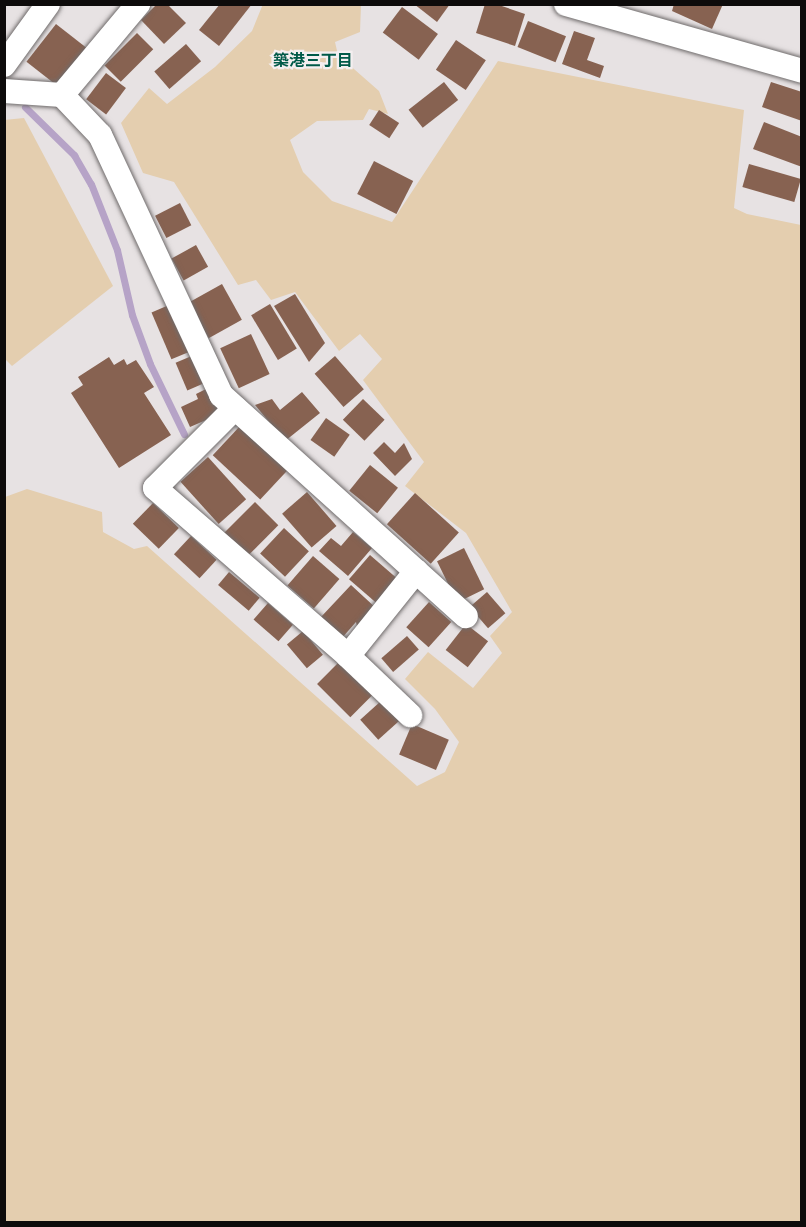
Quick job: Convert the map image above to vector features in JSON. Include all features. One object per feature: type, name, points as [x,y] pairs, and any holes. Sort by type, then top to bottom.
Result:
[{"type":"street","points":[[4,65],[48,4]]},
{"type":"street","points":[[62,95],[138,4]]},
{"type":"street","points":[[566,4],[801,71]]},
{"type":"street","points":[[4,91],[62,95],[100,135],[221,395],[466,616]]},
{"type":"street","points":[[235,408],[155,488],[348,656],[410,715]]},
{"type":"street","points":[[348,656],[416,571]]},
{"type":"shaded area","points":[[263,4],[361,5],[360,32],[335,42],[338,55],[379,91],[388,114],[369,109],[363,120],[317,121],[290,140],[303,172],[332,201],[392,222],[498,61],[744,110],[734,208],[747,214],[801,225],[801,1222],[5,1222],[5,497],[27,489],[102,512],[103,532],[134,549],[147,546],[417,786],[445,772],[459,742],[435,709],[405,679],[428,652],[473,688],[502,653],[490,636],[512,612],[466,533],[405,486],[424,462],[363,380],[382,359],[360,334],[339,351],[295,292],[271,300],[256,280],[238,285],[174,182],[143,173],[121,123],[149,88],[167,104],[215,67],[252,31]]},
{"type":"shaded area","points":[[24,118],[113,286],[12,366],[4,358],[4,120]]},
{"type":"building","points":[[157,4],[167,4],[186,23],[164,44],[141,20]]},
{"type":"building","points":[[220,4],[252,4],[219,46],[199,30]]},
{"type":"building","points":[[414,4],[450,4],[437,22]]},
{"type":"building","points":[[485,4],[496,4],[525,14],[515,46],[476,33]]},
{"type":"building","points":[[674,4],[723,4],[712,29],[672,11]]},
{"type":"building","points":[[402,7],[438,34],[419,60],[383,33]]},
{"type":"building","points":[[528,21],[566,36],[556,62],[518,47]]},
{"type":"building","points":[[56,24],[88,49],[59,87],[26,62]]},
{"type":"building","points":[[574,31],[595,38],[587,60],[604,66],[600,78],[562,64]]},
{"type":"building","points":[[137,33],[153,49],[121,82],[104,66]]},
{"type":"building","points":[[456,40],[486,60],[466,90],[436,70]]},
{"type":"building","points":[[186,44],[201,61],[169,89],[154,72]]},
{"type":"building","points":[[106,73],[126,88],[106,114],[86,99]]},
{"type":"building","points":[[444,82],[458,100],[423,128],[409,110]]},
{"type":"building","points":[[771,82],[802,92],[802,121],[762,107]]},
{"type":"building","points":[[379,110],[399,123],[389,138],[369,125]]},
{"type":"building","points":[[764,122],[802,137],[802,167],[753,149]]},
{"type":"building","points":[[374,161],[413,181],[396,214],[357,194]]},
{"type":"building","points":[[749,164],[801,179],[794,202],[742,187]]},
{"type":"building","points":[[180,203],[191,225],[166,238],[155,216]]},
{"type":"building","points":[[196,245],[208,267],[184,280],[172,259]]},
{"type":"building","points":[[222,284],[242,320],[209,338],[189,302]]},
{"type":"building","points":[[295,294],[325,343],[309,362],[274,306]]},
{"type":"building","points":[[270,304],[297,349],[278,360],[251,315]]},
{"type":"building","points":[[169,305],[189,352],[171,359],[152,312]]},
{"type":"building","points":[[251,334],[270,374],[239,388],[220,348]]},
{"type":"building","points":[[194,355],[206,383],[187,390],[176,363]]},
{"type":"building","points":[[335,356],[364,389],[343,407],[315,374]]},
{"type":"building","points":[[109,357],[114,365],[124,359],[127,365],[136,360],[154,387],[144,393],[171,435],[119,468],[71,393],[83,385],[78,377]]},
{"type":"building","points":[[208,388],[220,414],[190,427],[181,407],[198,399],[196,394]]},
{"type":"building","points":[[302,392],[320,413],[285,441],[255,405],[272,399],[280,410]]},
{"type":"building","points":[[363,399],[385,420],[364,441],[343,420]]},
{"type":"building","points":[[326,418],[350,435],[334,457],[311,440]]},
{"type":"building","points":[[240,426],[288,470],[260,500],[213,455]]},
{"type":"building","points":[[384,442],[395,453],[404,443],[412,459],[395,476],[373,453]]},
{"type":"building","points":[[208,457],[246,499],[219,524],[181,482]]},
{"type":"building","points":[[370,465],[398,488],[377,513],[349,491]]},
{"type":"building","points":[[307,492],[337,526],[312,548],[282,514]]},
{"type":"building","points":[[415,493],[459,532],[431,564],[387,524]]},
{"type":"building","points":[[255,502],[278,525],[246,558],[222,535]]},
{"type":"building","points":[[153,503],[179,528],[159,549],[133,524]]},
{"type":"building","points":[[284,528],[309,551],[285,577],[260,554]]},
{"type":"building","points":[[353,532],[372,548],[348,576],[319,551],[331,538],[341,546]]},
{"type":"building","points":[[191,536],[217,560],[200,578],[174,554]]},
{"type":"building","points":[[464,548],[484,589],[457,602],[437,561]]},
{"type":"building","points":[[370,555],[403,584],[382,608],[349,579]]},
{"type":"building","points":[[313,556],[339,579],[314,608],[287,585]]},
{"type":"building","points":[[229,572],[260,598],[249,611],[218,585]]},
{"type":"building","points":[[351,585],[377,609],[358,630],[356,622],[342,638],[320,618]]},
{"type":"building","points":[[487,592],[505,613],[488,628],[470,607]]},
{"type":"building","points":[[429,602],[451,622],[429,647],[406,627]]},
{"type":"building","points":[[268,603],[293,625],[278,641],[254,620]]},
{"type":"building","points":[[466,624],[488,641],[468,667],[446,650]]},
{"type":"building","points":[[303,631],[323,655],[307,668],[287,644]]},
{"type":"building","points":[[407,636],[419,650],[393,672],[381,658]]},
{"type":"building","points":[[339,662],[372,695],[350,717],[317,684]]},
{"type":"building","points":[[381,701],[399,721],[378,740],[360,720]]},
{"type":"building","points":[[412,724],[449,740],[436,770],[399,754]]},
{"type":"waterway","points":[[25,107],[74,155],[91,184],[117,250],[132,315],[150,364],[184,434]]},
{"type":"district","name":"築港三丁目","points":[[313,60]]}]
